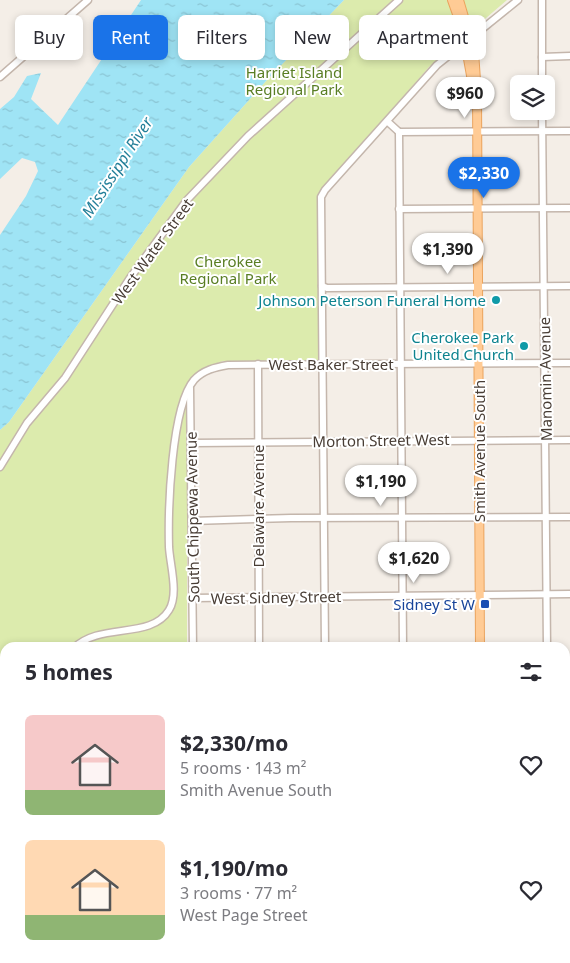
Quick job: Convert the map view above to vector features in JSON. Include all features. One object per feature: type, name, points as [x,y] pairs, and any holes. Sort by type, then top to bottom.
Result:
[{"type":"main road","name":"Smith Avenue South","points":[[452,0],[459,15]]},
{"type":"main road","name":"Smith Avenue South","points":[[459,0],[463,15]]},
{"type":"main road","name":"Smith Avenue South","points":[[474,60],[476,66],[480,642]]},
{"type":"street","points":[[0,76],[88,0]]},
{"type":"street","name":"West Water Street","points":[[0,467],[19,435],[65,378],[130,278],[187,200],[248,136],[399,0]]},
{"type":"street","points":[[486,26],[518,0]]},
{"type":"street","points":[[542,0],[542,75]]},
{"type":"street","points":[[542,57],[570,56]]},
{"type":"street","points":[[324,642],[323,194],[443,60]]},
{"type":"street","name":"Manomin Avenue","points":[[542,120],[547,642]]},
{"type":"street","points":[[388,122],[399,132],[570,131]]},
{"type":"street","points":[[399,132],[403,642]]},
{"type":"street","points":[[399,209],[570,208]]},
{"type":"street","points":[[322,286],[326,288],[570,286]]},
{"type":"street","name":"West Baker Street","points":[[190,387],[202,373],[228,364],[570,363]]},
{"type":"street","name":"Delaware Avenue","points":[[258,364],[258,642]]},
{"type":"street","points":[[81,642],[85,638],[101,633],[157,623],[170,609],[173,596],[169,520],[172,479],[182,402],[190,387]]},
{"type":"street","name":"South Chippewa Avenue","points":[[190,387],[193,642]]},
{"type":"street","name":"Morton Street West","points":[[192,443],[570,440]]},
{"type":"street","points":[[192,521],[324,518],[570,517]]},
{"type":"street","name":"West Sidney Street","points":[[193,598],[324,595],[570,594]]},
{"type":"green space","name":"Cherokee Regional Park","points":[[344,0],[507,0],[486,18],[486,15],[359,15],[359,60],[437,60],[429,67],[318,196],[320,361],[223,361],[198,371],[187,384],[187,642],[0,642],[0,430],[9,422],[189,167],[286,60],[349,60],[349,15],[330,15]]},
{"type":"water","name":"Mississippi River","points":[[141,0],[344,0],[330,15],[275,15],[275,60],[286,60],[189,167],[9,422],[0,430],[0,235],[26,196],[38,171],[35,162],[22,158],[0,179],[0,109],[14,97],[27,76],[41,73],[31,99],[58,125],[101,60],[168,60],[168,15],[131,15]]},
{"type":"place","name":"Johnson Peterson Funeral Home","points":[[496,300]]},
{"type":"place","name":"Cherokee Park United Church","points":[[524,346]]},
{"type":"place","name":"Sidney St W","points":[[485,604]]},
{"type":"park label","name":"Harriet Island Regional Park","points":[[294,80]]}]
